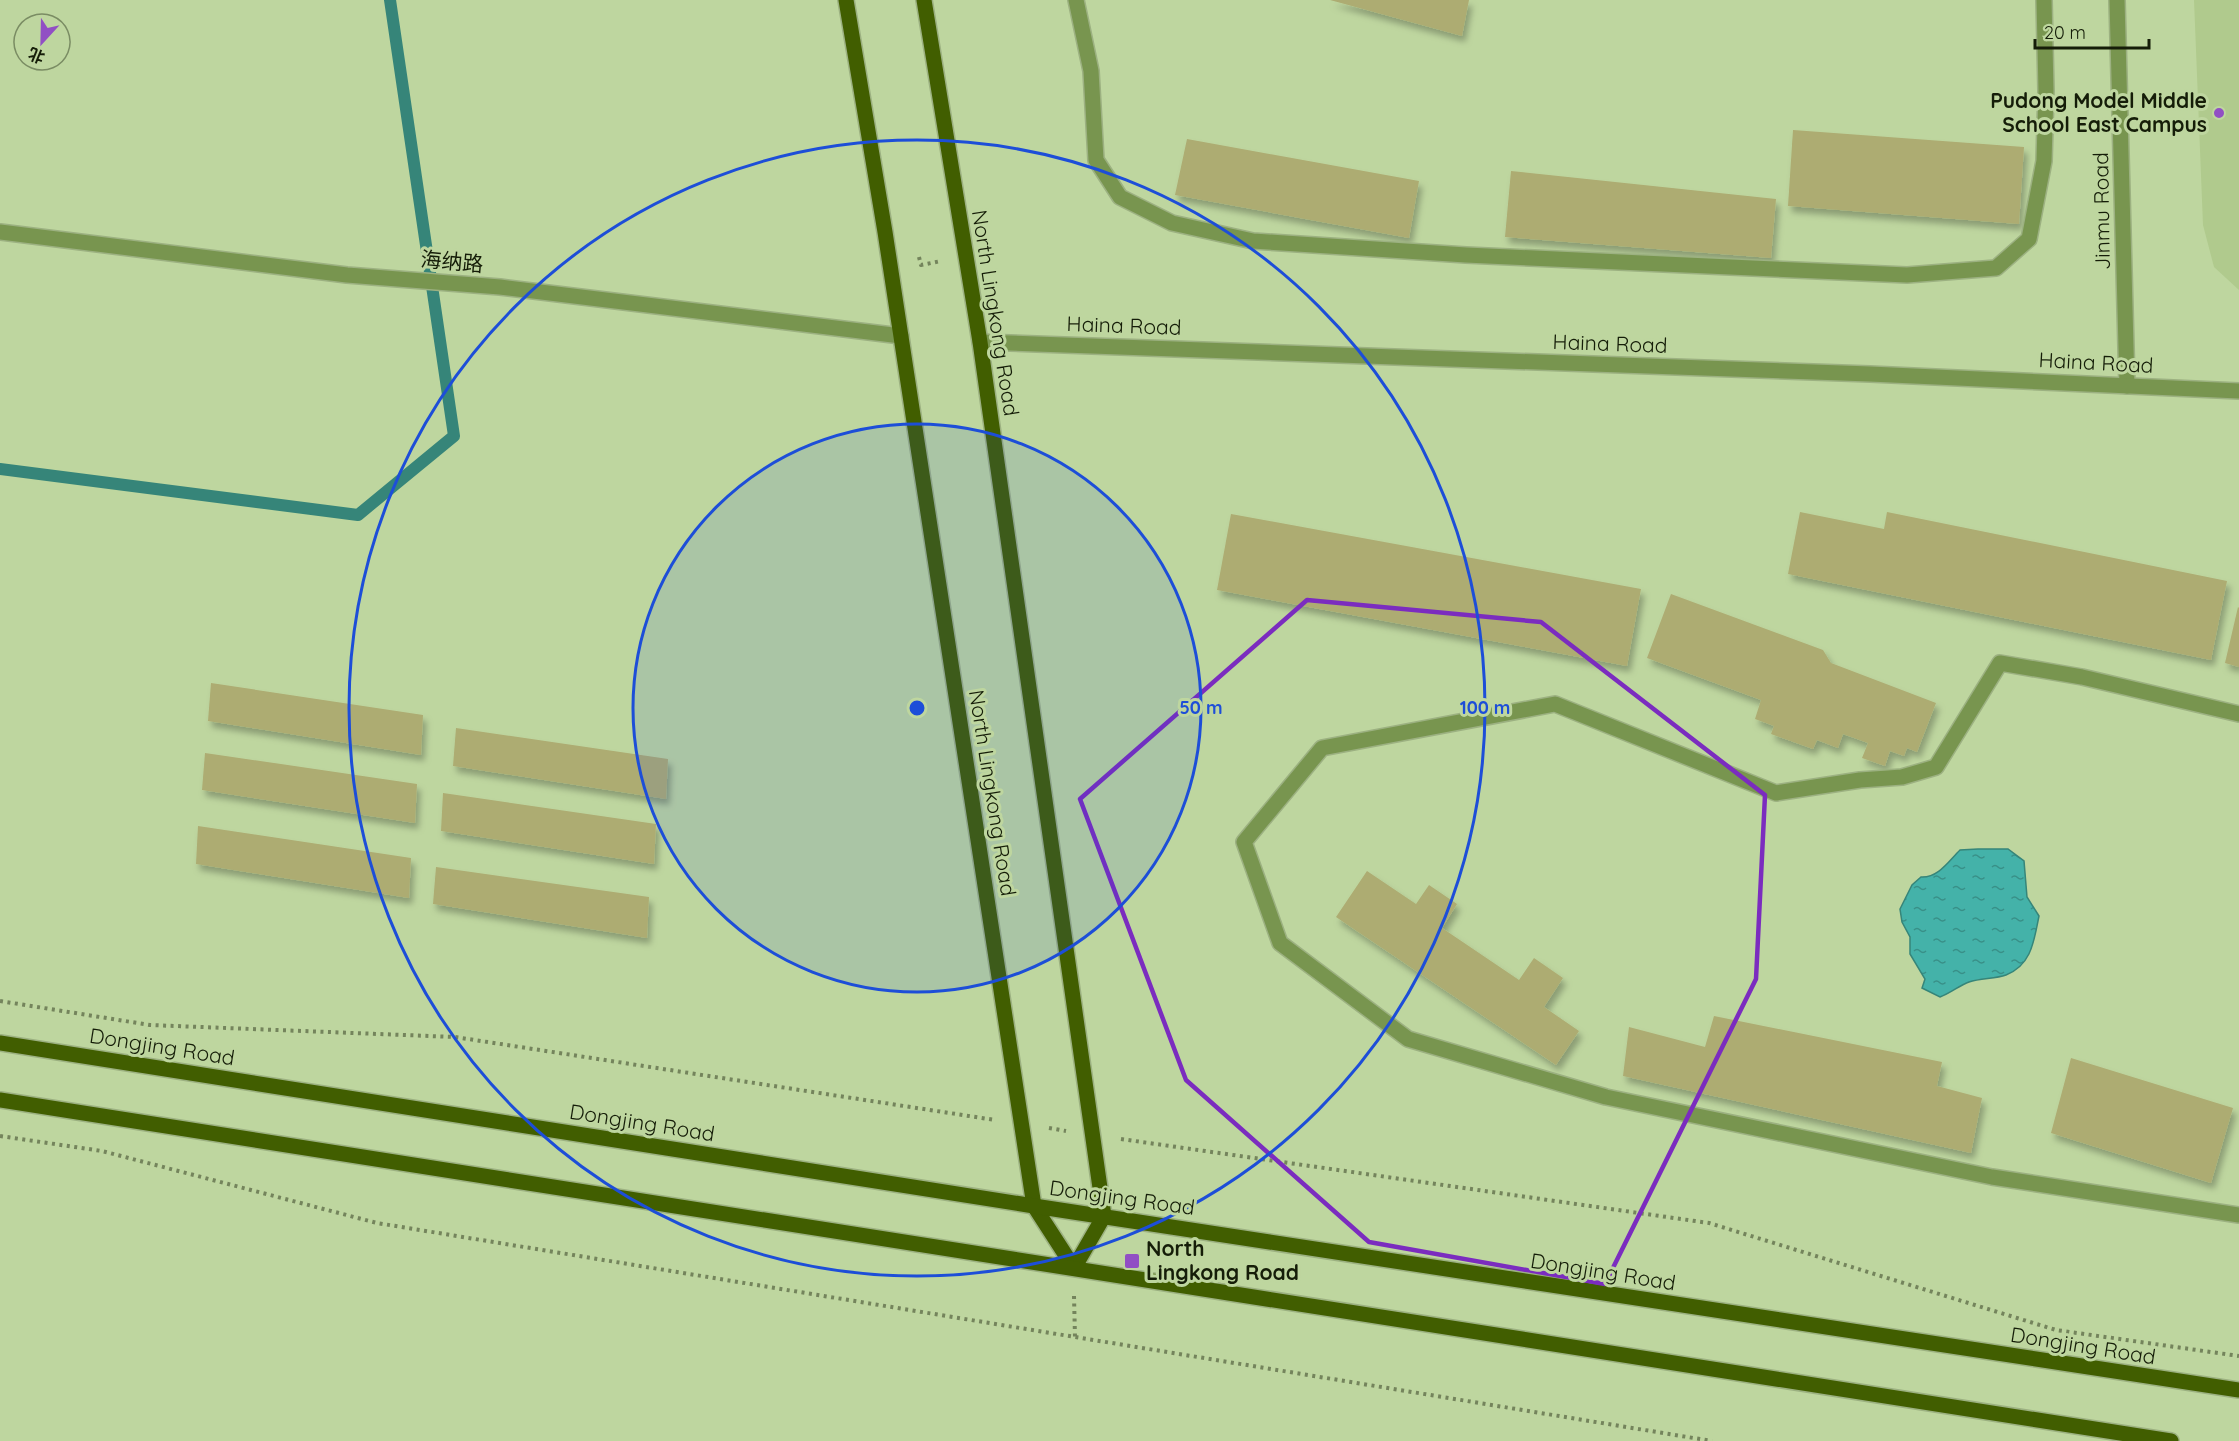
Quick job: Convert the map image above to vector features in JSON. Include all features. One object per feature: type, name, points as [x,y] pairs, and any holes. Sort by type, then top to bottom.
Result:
[{"type":"main road","name":"North Lingkong Road","points":[[846,0],[901,336],[1035,1206],[1074,1268]]},
{"type":"main road","name":"North Lingkong Road","points":[[924,0],[980,342],[1104,1216]]},
{"type":"main road","name":"Dongjing Road","points":[[0,1043],[1035,1206],[2239,1390]]},
{"type":"main road","points":[[0,1100],[2171,1441]]},
{"type":"main road","points":[[1074,1268],[1104,1216]]},
{"type":"street","points":[[1076,0],[1091,71],[1096,160],[1120,197],[1172,223],[1265,242],[1466,255],[1907,275],[1996,268],[2029,239],[2044,161],[2046,91],[2044,0]]},
{"type":"street","name":"Jinmu Road","points":[[2117,0],[2127,386]]},
{"type":"street","name":"海纳路","points":[[0,232],[347,275],[500,287],[901,336]]},
{"type":"street","name":"Haina Road","points":[[980,342],[1870,374],[2239,391]]},
{"type":"street","points":[[2239,714],[2082,677],[2000,663],[1936,768],[1902,777],[1860,780],[1776,793],[1555,704],[1322,748],[1244,842],[1280,943],[1408,1039],[1606,1097],[1992,1177],[2239,1215]]},
{"type":"path","points":[[918,254],[921,265],[966,256]]},
{"type":"path","points":[[0,1136],[102,1151],[378,1222],[1712,1441]]},
{"type":"path","points":[[1074,1268],[1075,1337]]},
{"type":"highlighted area","points":[[1307,600],[1541,622],[1765,795],[1756,979],[1605,1284],[1369,1242],[1186,1080],[1080,799]]},
{"type":"shaded area","name":"Pudong Model Middle School East Campus","points":[[2194,0],[2239,0],[2239,290],[2214,267],[2203,225]]},
{"type":"water","points":[[2008,849],[2024,861],[2027,897],[2039,916],[2033,943],[2027,958],[2015,971],[2002,976],[1969,982],[1940,997],[1922,988],[1925,979],[1910,954],[1910,937],[1902,922],[1900,909],[1912,885],[1921,877],[1938,872],[1960,850]]},
{"type":"building","points":[[1330,0],[1469,0],[1462,36]]},
{"type":"building","points":[[1793,130],[2024,147],[2019,224],[1788,206]]},
{"type":"building","points":[[1187,139],[1419,181],[1409,238],[1175,195]]},
{"type":"building","points":[[1511,171],[1776,199],[1771,258],[1505,237]]},
{"type":"building","points":[[1800,512],[1884,529],[1887,512],[2227,581],[2211,660],[1788,574]]},
{"type":"building","points":[[1231,514],[1641,589],[1627,666],[1217,590]]},
{"type":"building","points":[[1671,594],[1823,650],[1831,663],[1936,703],[1917,752],[1907,748],[1904,756],[1890,751],[1885,766],[1862,758],[1868,743],[1843,734],[1838,748],[1817,740],[1813,749],[1771,734],[1774,726],[1755,719],[1761,700],[1647,658]]},
{"type":"building","points":[[2239,608],[2239,667],[2225,663]]},
{"type":"building","points":[[211,683],[423,715],[421,755],[208,721]]},
{"type":"building","points":[[456,728],[668,759],[666,799],[453,766]]},
{"type":"building","points":[[205,753],[417,784],[415,823],[202,790]]},
{"type":"building","points":[[443,793],[656,824],[654,864],[441,831]]},
{"type":"building","points":[[198,826],[411,858],[409,898],[196,864]]},
{"type":"building","points":[[436,867],[649,897],[647,938],[433,904]]},
{"type":"building","points":[[1367,871],[1416,904],[1429,885],[1457,904],[1442,928],[1519,980],[1534,958],[1563,978],[1544,1007],[1579,1031],[1556,1065],[1336,917]]},
{"type":"building","points":[[1714,1016],[1942,1062],[1937,1086],[1982,1098],[1971,1153],[1623,1076],[1629,1027],[1705,1047]]},
{"type":"building","points":[[2071,1058],[2233,1108],[2211,1183],[2051,1133]]},
{"type":"waterway","points":[[0,469],[358,515],[454,436],[390,0]]},
{"type":"place","name":"Pudong Model Middle School East Campus","points":[[2219,113]]},
{"type":"place","name":"North Lingkong Road","points":[[1132,1261]]}]
